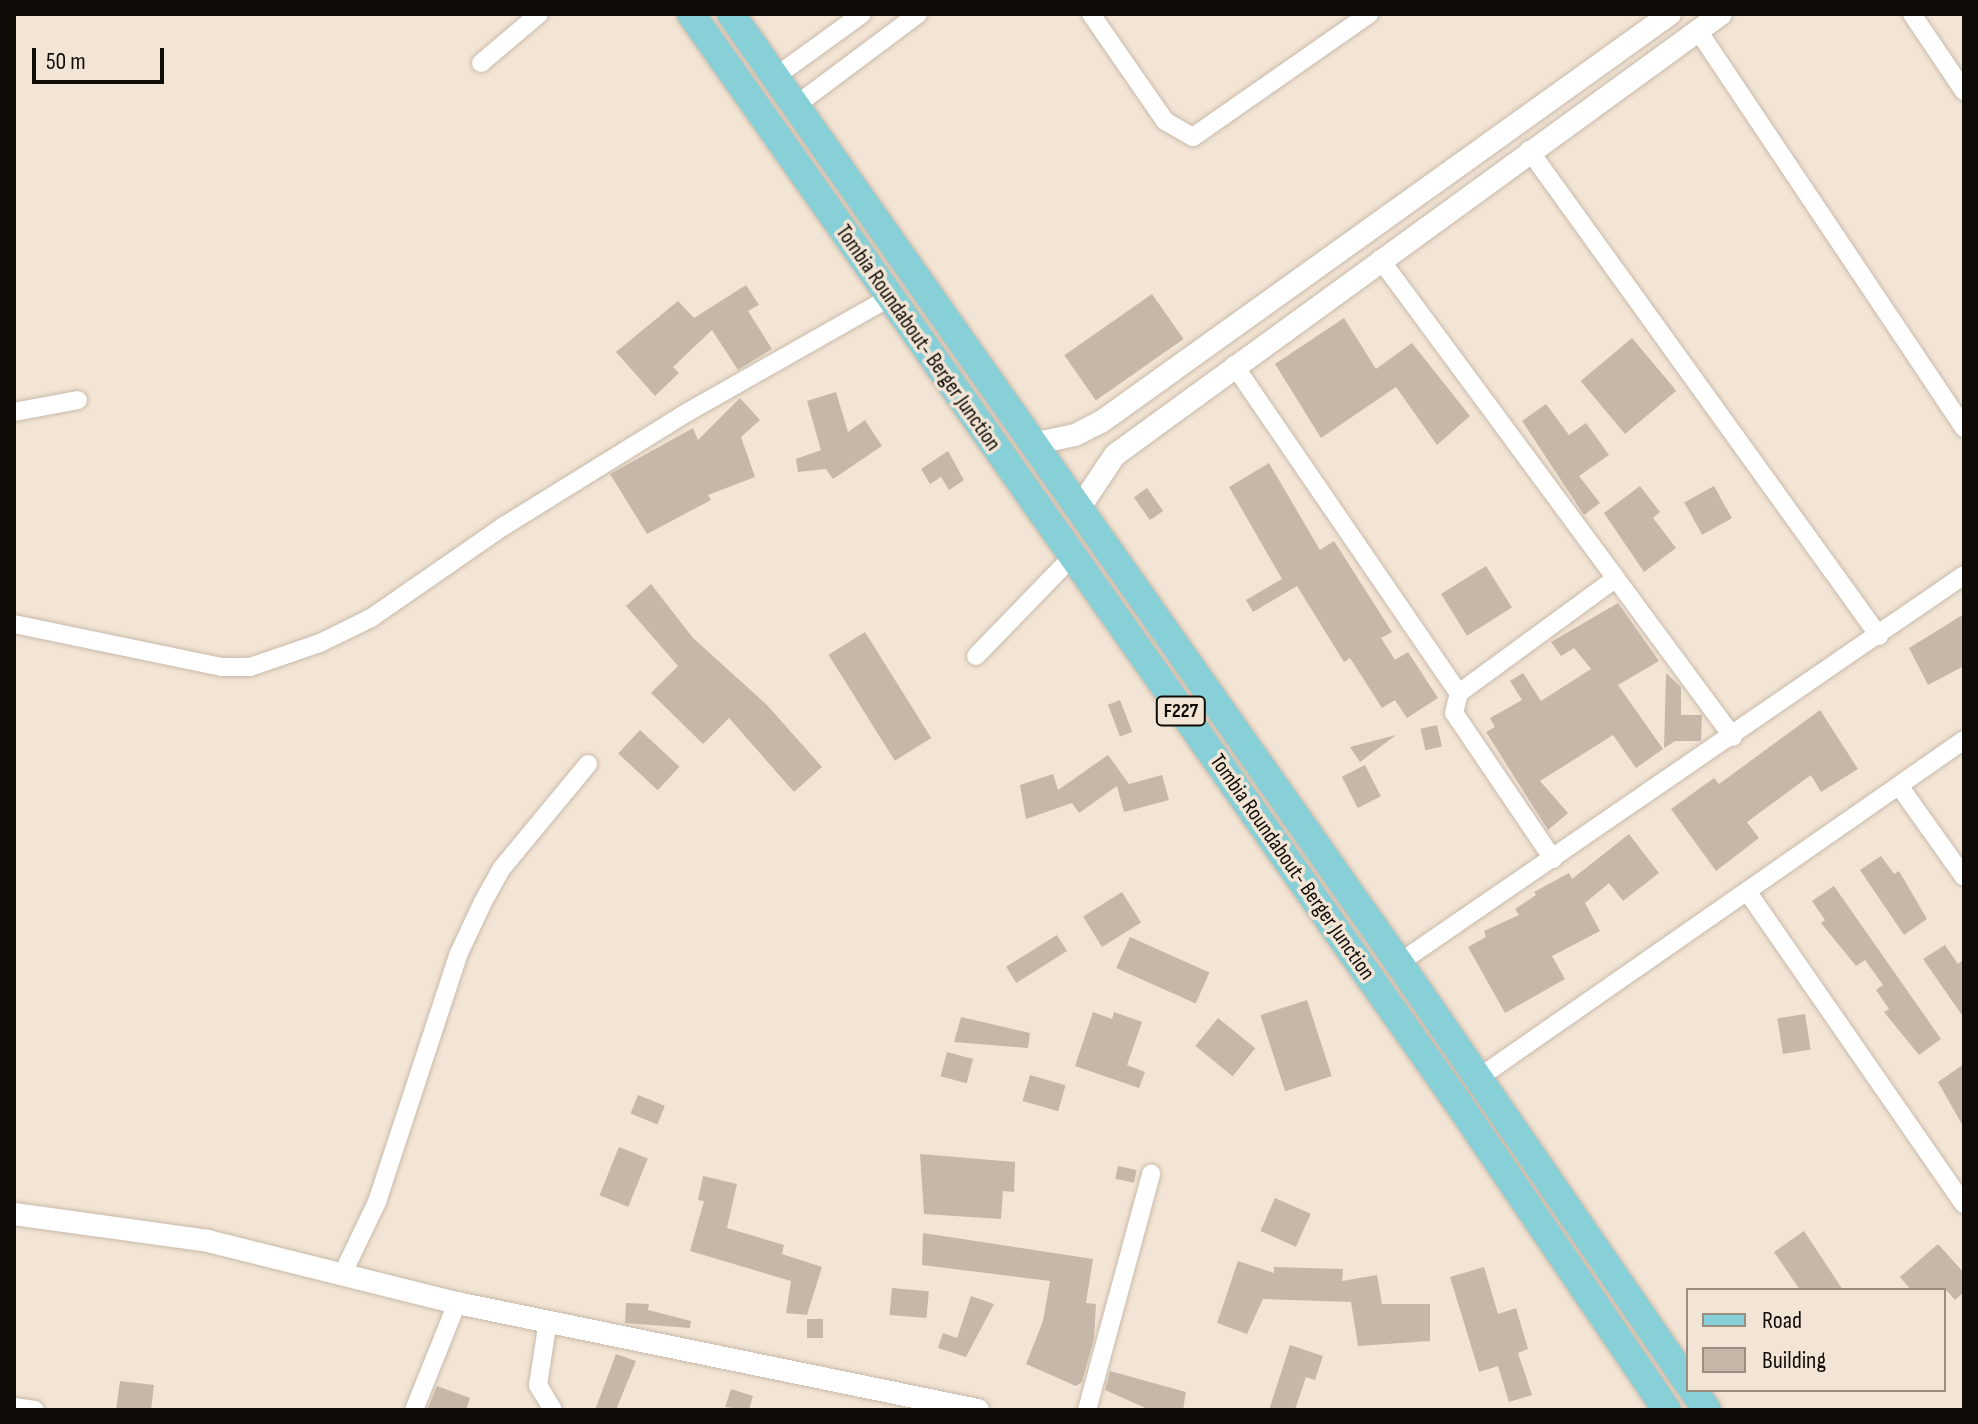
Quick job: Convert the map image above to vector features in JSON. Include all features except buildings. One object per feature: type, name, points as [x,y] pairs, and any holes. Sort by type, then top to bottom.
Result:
[{"type":"main road","name":"Tombia Roundabout- Berger Junction","points":[[691,14],[1456,1100],[1667,1410]]},
{"type":"main road","name":"Tombia Roundabout- Berger Junction","points":[[731,14],[1399,963],[1686,1380]]},
{"type":"main road","points":[[1694,1392],[1707,1410]]},
{"type":"street","points":[[481,63],[539,14]]},
{"type":"street","points":[[775,77],[862,14]]},
{"type":"street","points":[[795,106],[918,14]]},
{"type":"street","points":[[1091,14],[1165,121],[1193,137],[1369,14]]},
{"type":"street","points":[[1032,444],[1075,435],[1101,422],[1670,14]]},
{"type":"street","points":[[1078,510],[1115,455],[1529,150],[1721,14]]},
{"type":"street","points":[[1912,14],[1964,91]]},
{"type":"street","points":[[1697,29],[1964,428]]},
{"type":"street","points":[[1606,58],[1623,83]]},
{"type":"street","points":[[1529,150],[1879,636]]},
{"type":"street","points":[[1380,259],[1733,737]]},
{"type":"street","points":[[14,624],[222,667],[250,667],[320,643],[371,618],[504,526],[688,412],[889,298]]},
{"type":"street","points":[[1234,365],[1459,693]]},
{"type":"street","points":[[14,412],[78,400]]},
{"type":"street","points":[[976,656],[1072,557]]},
{"type":"street","points":[[1399,963],[1733,737],[1964,575]]},
{"type":"street","points":[[1553,859],[1454,713],[1459,693],[1615,579]]},
{"type":"street","points":[[1477,1079],[1749,894],[1964,740]]},
{"type":"street","points":[[342,1275],[377,1202],[459,953],[483,902],[502,868],[588,764]]},
{"type":"street","points":[[1900,787],[1964,877]]},
{"type":"street","points":[[1749,894],[1964,1204]]},
{"type":"street","points":[[1087,1410],[1151,1174]]},
{"type":"street","points":[[14,1214],[208,1241],[457,1303],[978,1410]]},
{"type":"street","points":[[414,1410],[457,1303]]},
{"type":"street","points":[[548,1320],[538,1385],[553,1410]]},
{"type":"street","points":[[14,1407],[35,1410]]}]
